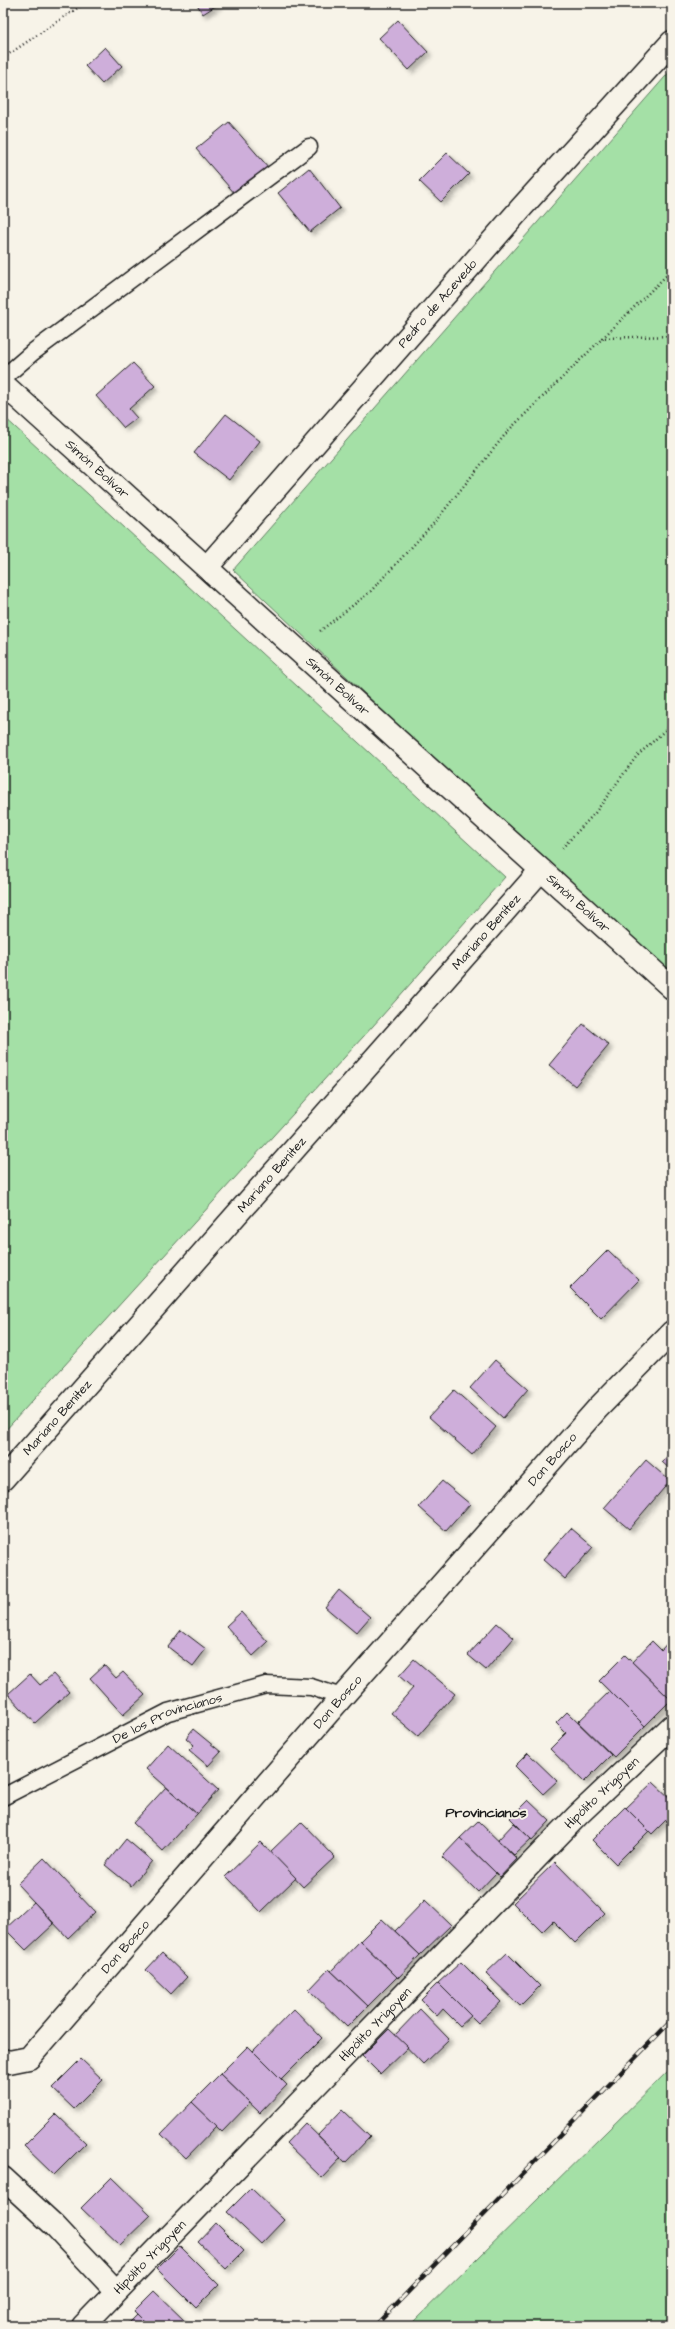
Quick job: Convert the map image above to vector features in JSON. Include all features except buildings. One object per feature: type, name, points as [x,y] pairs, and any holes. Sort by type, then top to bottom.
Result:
[{"type":"street","name":"Pedro de Acevedo","points":[[207,567],[522,207],[672,42]]},
{"type":"street","name":"Simón Bolívar","points":[[3,384],[672,988]]},
{"type":"street","name":"Mariano Benítez","points":[[3,1479],[541,870]]},
{"type":"street","name":"Don Bosco","points":[[3,2060],[10,2062],[29,2058],[342,1697],[598,1408],[672,1332]]},
{"type":"street","name":"Hipólito Yrigoyen","points":[[83,2326],[578,1815],[672,1726]]},
{"type":"street","points":[[3,2178],[55,2226],[116,2292]]},
{"type":"lane","points":[[3,378],[33,352],[309,148]]},
{"type":"lane","name":"De los Provincianos","points":[[3,1797],[168,1712],[266,1685],[311,1686],[342,1697]]},
{"type":"path","points":[[3,58],[85,3]]},
{"type":"path","points":[[297,648],[370,592],[434,523],[508,431],[600,338],[672,270]]},
{"type":"path","points":[[600,338],[672,336]]},
{"type":"path","points":[[541,870],[595,813],[636,757],[672,724]]},
{"type":"green space","points":[[672,69],[672,974],[544,862],[233,570]]},
{"type":"green space","points":[[3,416],[505,877],[373,1026],[3,1433]]},
{"type":"green space","points":[[672,2067],[672,2326],[409,2326]]},
{"type":"railway","points":[[375,2326],[672,2020]]},
{"type":"district","name":"Provincianos","points":[[486,1813]]}]
